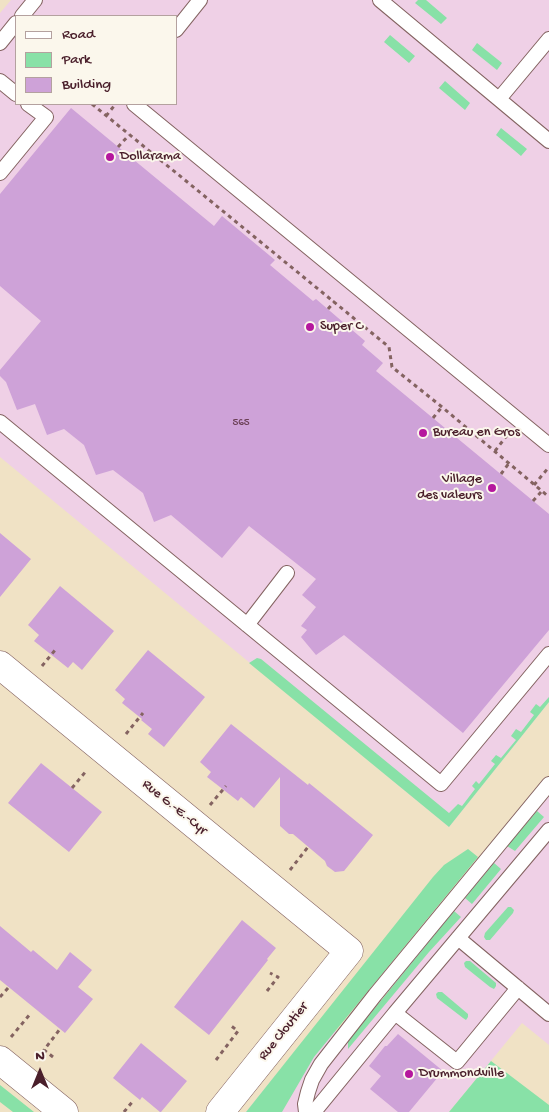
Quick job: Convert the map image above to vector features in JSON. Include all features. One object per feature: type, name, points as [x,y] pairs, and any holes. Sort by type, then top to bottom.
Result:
[{"type":"street","name":"Rue G.-E.-Cyr","points":[[0,665],[349,951]]},
{"type":"street","name":"Rue Cloutier","points":[[220,1112],[349,951]]},
{"type":"street","points":[[3,1051],[64,1112]]},
{"type":"lane","points":[[23,15],[35,0]]},
{"type":"lane","points":[[178,28],[200,0]]},
{"type":"lane","points":[[380,0],[549,140]]},
{"type":"lane","points":[[0,43],[15,24]]},
{"type":"lane","points":[[499,100],[549,39]]},
{"type":"lane","points":[[0,81],[15,93]]},
{"type":"lane","points":[[0,173],[46,118],[29,105]]},
{"type":"lane","points":[[135,105],[549,445]]},
{"type":"lane","points":[[0,422],[441,784],[549,654]]},
{"type":"lane","points":[[247,625],[287,573]]},
{"type":"lane","points":[[306,1112],[305,1104],[308,1092],[321,1064],[375,995],[549,784]]},
{"type":"lane","points":[[314,1112],[549,830]]},
{"type":"lane","points":[[458,938],[549,1014]]},
{"type":"lane","points":[[395,1013],[457,1062],[518,988]]},
{"type":"path","points":[[93,105],[388,347],[392,367],[549,497]]},
{"type":"path","points":[[106,116],[115,105]]},
{"type":"path","points":[[118,147],[129,135]]},
{"type":"path","points":[[328,309],[334,302]]},
{"type":"path","points":[[433,418],[442,407]]},
{"type":"path","points":[[501,474],[508,463]]},
{"type":"path","points":[[534,485],[549,467]]},
{"type":"path","points":[[533,501],[542,491]]},
{"type":"path","points":[[267,991],[278,978],[270,973]]},
{"type":"path","points":[[0,997],[9,987]]},
{"type":"path","points":[[3,1051],[31,1013]]},
{"type":"path","points":[[216,1060],[238,1031],[230,1025]]},
{"type":"path","points":[[53,1057],[44,1050],[60,1029]]},
{"type":"path","points":[[124,1112],[133,1101]]},
{"type":"shaded area","points":[[11,0],[549,0],[549,702],[449,827],[0,457],[0,13]]},
{"type":"shaded area","points":[[549,796],[549,1045],[522,1023],[449,1112],[246,1112],[321,1019],[349,1041]]},
{"type":"green space","points":[[418,0],[426,0],[447,18],[441,24],[415,3]]},
{"type":"green space","points":[[390,35],[415,56],[409,63],[384,42]]},
{"type":"green space","points":[[477,43],[502,63],[497,70],[472,50]]},
{"type":"green space","points":[[445,81],[470,103],[465,110],[439,88]]},
{"type":"green space","points":[[501,128],[527,149],[521,156],[496,135]]},
{"type":"green space","points":[[257,658],[261,659],[449,813],[458,804],[462,806],[475,789],[472,786],[476,781],[479,784],[495,764],[491,761],[496,755],[501,758],[516,740],[511,736],[516,729],[521,732],[534,715],[530,712],[536,704],[540,707],[549,697],[549,702],[449,827],[249,663]]},
{"type":"green space","points":[[537,811],[544,817],[515,851],[507,846]]},
{"type":"green space","points":[[468,849],[478,857],[314,1057],[282,1112],[246,1112],[433,877],[444,865]]},
{"type":"green space","points":[[494,863],[501,869],[472,904],[465,898]]},
{"type":"green space","points":[[508,907],[514,910],[513,913],[490,940],[486,940],[484,937],[485,933]]},
{"type":"green space","points":[[454,911],[461,917],[429,952],[348,1049],[348,1041]]},
{"type":"green space","points":[[470,961],[496,983],[494,989],[465,967],[464,963]]},
{"type":"green space","points":[[442,992],[468,1014],[466,1020],[437,998],[436,994]]},
{"type":"green space","points":[[491,1061],[549,1105],[549,1112],[449,1112]]},
{"type":"green space","points":[[0,1085],[34,1112],[13,1112],[0,1102]]},
{"type":"building","points":[[71,108],[214,226],[222,216],[275,260],[270,265],[313,301],[316,299],[365,341],[362,345],[383,363],[376,371],[549,514],[549,630],[463,733],[344,635],[316,655],[301,637],[307,630],[301,626],[316,607],[302,595],[316,579],[249,526],[222,558],[171,515],[154,522],[143,493],[113,470],[96,475],[84,445],[64,429],[47,435],[35,404],[17,410],[6,382],[0,376],[0,370],[41,321],[0,286],[0,194]]},
{"type":"building","points":[[0,533],[31,559],[0,597]]},
{"type":"building","points":[[60,586],[114,631],[82,670],[73,662],[68,668],[34,641],[39,635],[28,625]]},
{"type":"building","points":[[148,650],[205,697],[164,747],[148,734],[152,729],[122,703],[125,699],[115,690]]},
{"type":"building","points":[[231,724],[308,785],[309,783],[373,835],[344,871],[335,872],[293,834],[289,834],[280,826],[280,777],[254,808],[241,797],[238,801],[207,777],[211,772],[200,762]]},
{"type":"building","points":[[41,763],[102,812],[69,852],[8,803]]},
{"type":"building","points":[[242,920],[276,948],[209,1035],[174,1007]]},
{"type":"building","points":[[0,926],[31,952],[33,950],[57,970],[70,952],[92,970],[78,987],[93,999],[65,1033],[0,980]]},
{"type":"building","name":"Drummondville","points":[[398,1034],[443,1071],[409,1112],[398,1112],[370,1089],[381,1076],[369,1066],[385,1046]]},
{"type":"building","points":[[141,1043],[187,1081],[161,1112],[142,1097],[140,1100],[113,1078]]},
{"type":"place","name":"Dollarama","points":[[110,157]]},
{"type":"place","name":"Super C","points":[[310,327]]},
{"type":"place","name":"Bureau en Gros","points":[[423,433]]},
{"type":"place","name":"Village des valeurs","points":[[492,488]]},
{"type":"place","name":"Drummondville","points":[[409,1074]]}]
